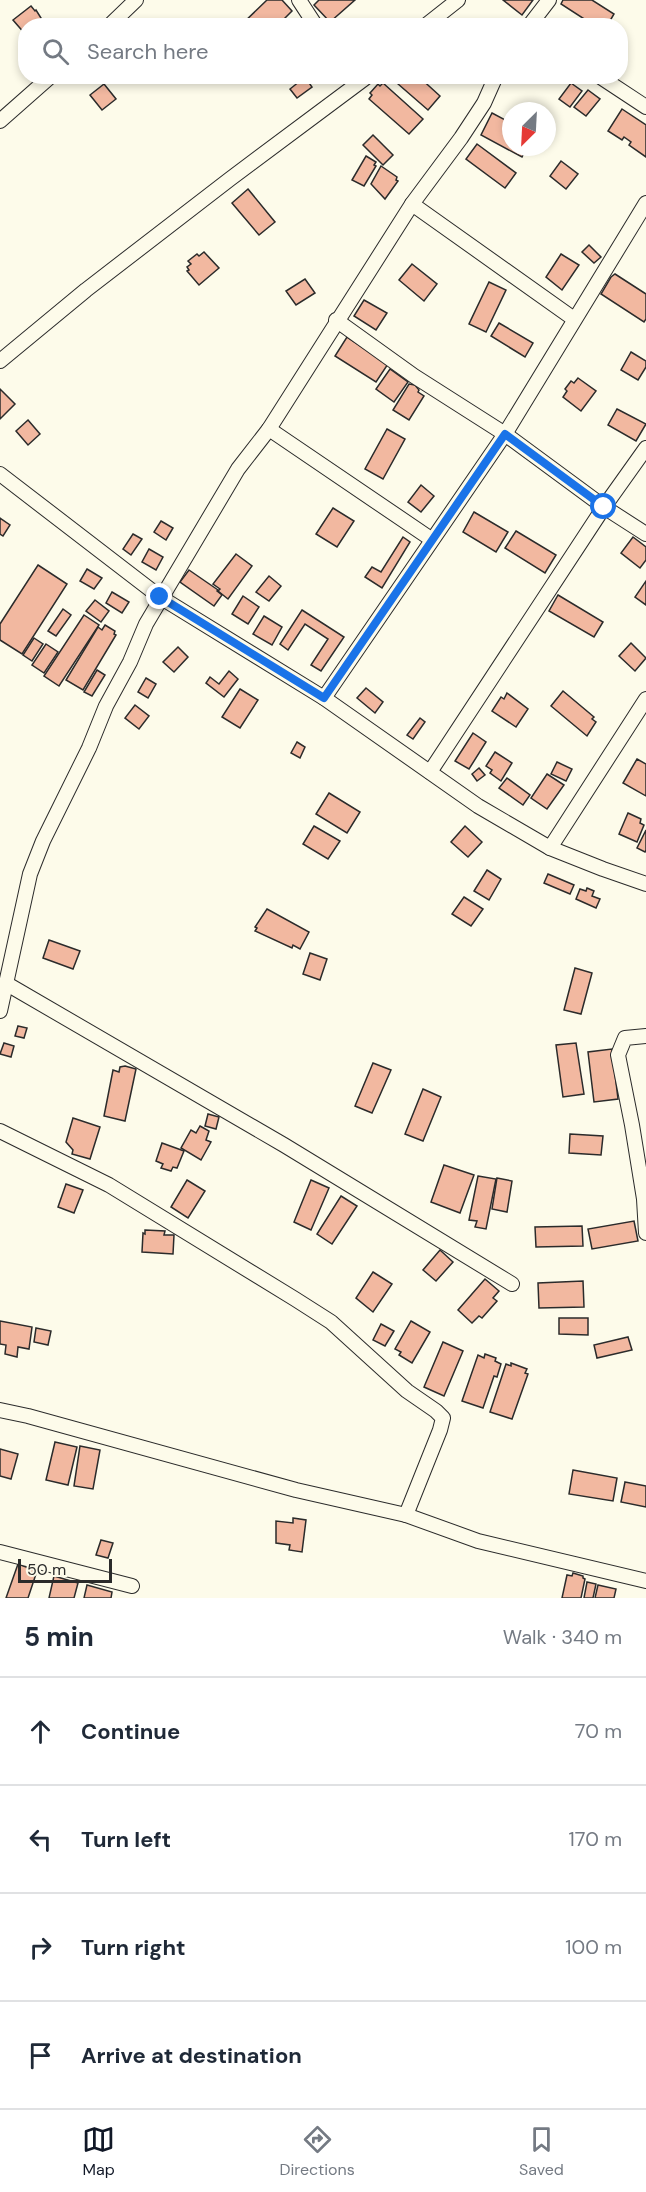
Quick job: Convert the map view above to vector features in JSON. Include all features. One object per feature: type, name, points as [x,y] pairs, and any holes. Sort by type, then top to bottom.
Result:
[{"type":"street","points":[[116,0],[126,11]]},
{"type":"street","points":[[118,18],[136,0]]},
{"type":"street","points":[[298,0],[310,18]]},
{"type":"street","points":[[435,18],[458,0]]},
{"type":"street","points":[[535,18],[549,0]]},
{"type":"street","points":[[0,121],[42,84]]},
{"type":"street","points":[[0,361],[86,290],[355,84]]},
{"type":"street","points":[[0,1011],[30,873],[106,706],[130,662],[160,597],[238,469],[269,429],[336,320],[412,204],[484,104],[493,84]]},
{"type":"street","points":[[611,84],[646,107]]},
{"type":"street","points":[[324,698],[505,434],[646,203]]},
{"type":"street","points":[[412,204],[574,319]]},
{"type":"street","points":[[336,320],[414,376],[505,434],[604,507],[646,534]]},
{"type":"street","points":[[269,429],[431,539]]},
{"type":"street","points":[[430,772],[604,507],[646,448]]},
{"type":"street","points":[[0,474],[160,597],[324,698],[478,806],[550,848],[646,884]]},
{"type":"street","points":[[550,848],[646,699]]},
{"type":"street","points":[[7,984],[284,1145],[512,1284]]},
{"type":"street","points":[[646,1036],[625,1038],[618,1055],[643,1188],[646,1233]]},
{"type":"street","points":[[0,1131],[109,1185],[331,1322],[407,1391],[436,1411],[443,1418],[440,1430],[406,1515]]},
{"type":"street","points":[[0,1410],[296,1490],[406,1515],[478,1541],[646,1581]]},
{"type":"street","points":[[0,1552],[132,1586]]},
{"type":"building","points":[[267,0],[282,0],[292,11],[285,18],[248,18]]},
{"type":"building","points":[[319,0],[355,0],[335,18],[326,18],[314,5]]},
{"type":"building","points":[[503,0],[533,0],[522,15]]},
{"type":"building","points":[[563,0],[592,0],[614,14],[612,18],[583,18],[561,4]]},
{"type":"building","points":[[31,6],[41,18],[18,18],[18,26],[13,20]]},
{"type":"building","points":[[104,84],[116,99],[102,110],[90,95]]},
{"type":"building","points":[[296,84],[310,84],[312,87],[297,98],[290,89]]},
{"type":"building","points":[[378,84],[380,86],[384,84],[423,119],[409,134],[369,99],[372,95],[370,93]]},
{"type":"building","points":[[398,84],[427,84],[440,96],[428,110]]},
{"type":"building","points":[[570,84],[582,91],[570,107],[559,99]]},
{"type":"building","points":[[588,90],[600,99],[586,116],[574,107]]},
{"type":"building","points":[[622,109],[646,125],[646,157],[629,145],[631,142],[624,137],[622,140],[608,131]]},
{"type":"building","points":[[492,113],[502,118],[502,146],[481,135]]},
{"type":"building","points":[[373,135],[393,155],[383,165],[363,145]]},
{"type":"building","points":[[477,144],[516,173],[505,188],[466,159]]},
{"type":"building","points":[[366,156],[376,162],[374,165],[376,166],[364,186],[352,180]]},
{"type":"building","points":[[561,161],[578,174],[566,189],[550,176]]},
{"type":"building","points":[[381,166],[397,177],[398,181],[385,199],[371,184]]},
{"type":"building","points":[[248,189],[275,222],[259,235],[232,203]]},
{"type":"building","points":[[589,245],[601,257],[594,263],[582,252]]},
{"type":"building","points":[[204,252],[219,268],[199,285],[187,271],[189,270],[187,267],[191,264],[188,261]]},
{"type":"building","points":[[561,254],[579,265],[562,290],[546,277]]},
{"type":"building","points":[[412,264],[437,284],[424,301],[399,280]]},
{"type":"building","points":[[615,274],[646,294],[644,322],[601,294]]},
{"type":"building","points":[[305,279],[315,293],[296,305],[286,291]]},
{"type":"building","points":[[489,282],[506,290],[486,332],[469,324]]},
{"type":"building","points":[[364,300],[387,313],[376,330],[354,316]]},
{"type":"building","points":[[499,323],[533,343],[525,357],[491,336]]},
{"type":"building","points":[[347,337],[388,364],[376,382],[335,356]]},
{"type":"building","points":[[631,352],[646,361],[646,367],[638,380],[621,370]]},
{"type":"building","points":[[390,369],[408,382],[394,402],[376,389]]},
{"type":"building","points":[[578,378],[596,391],[581,411],[563,397],[571,381],[574,383]]},
{"type":"building","points":[[409,384],[415,385],[418,392],[424,396],[409,420],[393,410]]},
{"type":"building","points":[[0,389],[15,404],[0,419]]},
{"type":"building","points":[[617,409],[646,424],[636,441],[608,425]]},
{"type":"building","points":[[28,420],[40,434],[28,445],[16,431]]},
{"type":"building","points":[[387,429],[405,439],[383,479],[365,469]]},
{"type":"building","points":[[421,485],[434,496],[421,512],[408,502]]},
{"type":"building","points":[[333,508],[354,521],[337,547],[316,534]]},
{"type":"building","points":[[474,512],[508,532],[496,552],[463,532]]},
{"type":"building","points":[[0,518],[10,525],[3,536],[0,534]]},
{"type":"building","points":[[161,521],[173,528],[166,540],[154,532]]},
{"type":"building","points":[[516,531],[556,555],[545,573],[505,548]]},
{"type":"building","points":[[133,534],[142,539],[131,555],[123,549]]},
{"type":"building","points":[[403,537],[410,542],[382,588],[365,577],[372,567],[381,572]]},
{"type":"building","points":[[633,537],[646,547],[646,560],[640,568],[621,553]]},
{"type":"building","points":[[149,549],[163,557],[156,570],[142,562]]},
{"type":"building","points":[[236,554],[252,566],[228,599],[213,584]]},
{"type":"building","points":[[38,565],[67,584],[22,654],[0,640],[0,624]]},
{"type":"building","points":[[87,569],[102,578],[94,589],[80,581]]},
{"type":"building","points":[[189,570],[222,595],[214,606],[180,582]]},
{"type":"building","points":[[269,576],[281,586],[269,601],[256,592]]},
{"type":"building","points":[[646,581],[646,605],[635,597]]},
{"type":"building","points":[[112,592],[129,602],[122,613],[106,603]]},
{"type":"building","points":[[558,595],[603,622],[594,637],[549,611]]},
{"type":"building","points":[[243,596],[259,607],[248,624],[232,614]]},
{"type":"building","points":[[95,600],[109,611],[101,622],[86,611]]},
{"type":"building","points":[[63,609],[71,615],[56,636],[48,631]]},
{"type":"building","points":[[302,610],[344,637],[321,671],[311,665],[328,639],[305,624],[288,650],[280,644]]},
{"type":"building","points":[[84,615],[99,625],[59,686],[44,676]]},
{"type":"building","points":[[264,616],[282,627],[272,645],[253,634]]},
{"type":"building","points":[[105,625],[115,631],[116,635],[83,690],[66,680],[98,627],[102,630]]},
{"type":"building","points":[[34,638],[43,644],[32,661],[23,655]]},
{"type":"building","points":[[631,643],[646,658],[635,671],[619,656]]},
{"type":"building","points":[[46,644],[58,652],[44,673],[32,665]]},
{"type":"building","points":[[178,647],[188,657],[174,672],[163,662]]},
{"type":"building","points":[[97,670],[105,675],[92,696],[84,692]]},
{"type":"building","points":[[229,671],[238,679],[224,697],[206,683],[210,677],[219,684]]},
{"type":"building","points":[[146,678],[156,684],[148,698],[138,692]]},
{"type":"building","points":[[366,688],[383,702],[375,713],[357,698]]},
{"type":"building","points":[[240,689],[258,700],[240,728],[222,717]]},
{"type":"building","points":[[563,691],[594,717],[592,719],[596,722],[587,736],[551,706]]},
{"type":"building","points":[[507,693],[528,709],[516,727],[492,711],[501,697],[504,699]]},
{"type":"building","points":[[135,705],[149,716],[139,729],[125,718]]},
{"type":"building","points":[[420,718],[425,722],[413,739],[407,735]]},
{"type":"building","points":[[473,733],[486,742],[469,769],[455,761]]},
{"type":"building","points":[[297,742],[305,747],[300,758],[291,753]]},
{"type":"building","points":[[495,752],[512,763],[501,781],[490,773],[492,770],[486,766]]},
{"type":"building","points":[[637,759],[646,764],[646,796],[623,783]]},
{"type":"building","points":[[557,762],[572,769],[566,781],[551,774]]},
{"type":"building","points":[[479,768],[485,775],[477,781],[472,774]]},
{"type":"building","points":[[547,774],[564,785],[547,809],[531,798]]},
{"type":"building","points":[[507,778],[530,795],[523,805],[499,788]]},
{"type":"building","points":[[329,793],[360,812],[347,833],[316,814]]},
{"type":"building","points":[[628,813],[641,819],[640,823],[644,825],[637,842],[619,834]]},
{"type":"building","points":[[314,826],[340,841],[328,859],[303,844]]},
{"type":"building","points":[[465,826],[482,842],[468,857],[451,842]]},
{"type":"building","points":[[646,830],[646,850],[645,852],[637,848]]},
{"type":"building","points":[[487,870],[501,879],[489,900],[474,891]]},
{"type":"building","points":[[548,874],[574,885],[570,894],[544,883]]},
{"type":"building","points":[[587,888],[594,891],[592,896],[600,899],[596,908],[576,899],[580,889],[586,891]]},
{"type":"building","points":[[464,897],[483,909],[471,926],[452,914]]},
{"type":"building","points":[[267,909],[309,932],[300,949],[293,945],[292,948],[255,931],[257,928],[255,927]]},
{"type":"building","points":[[49,940],[80,951],[73,969],[43,958]]},
{"type":"building","points":[[310,953],[327,959],[320,980],[303,974]]},
{"type":"building","points":[[575,968],[592,973],[581,1014],[564,1010]]},
{"type":"building","points":[[18,1026],[27,1028],[24,1038],[15,1036]]},
{"type":"building","points":[[4,1043],[14,1046],[11,1057],[0,1054]]},
{"type":"building","points":[[576,1043],[584,1094],[563,1097],[556,1045]]},
{"type":"building","points":[[612,1049],[618,1099],[594,1102],[588,1052]]},
{"type":"building","points":[[373,1063],[391,1070],[372,1113],[355,1106]]},
{"type":"building","points":[[120,1067],[136,1069],[125,1121],[104,1116],[113,1070],[119,1072]]},
{"type":"building","points":[[423,1089],[441,1097],[423,1141],[405,1134]]},
{"type":"building","points":[[208,1114],[219,1117],[216,1129],[205,1126]]},
{"type":"building","points":[[73,1118],[100,1127],[90,1159],[72,1154],[73,1150],[66,1142]]},
{"type":"building","points":[[200,1126],[209,1131],[206,1140],[211,1142],[201,1160],[181,1148],[191,1130],[196,1133]]},
{"type":"building","points":[[570,1134],[603,1136],[601,1155],[569,1153]]},
{"type":"building","points":[[162,1143],[184,1151],[177,1168],[173,1167],[171,1171],[161,1168],[163,1164],[156,1161]]},
{"type":"building","points":[[444,1165],[474,1175],[460,1213],[431,1202]]},
{"type":"building","points":[[478,1176],[496,1179],[486,1229],[475,1227],[477,1221],[469,1220]]},
{"type":"building","points":[[497,1178],[512,1181],[507,1212],[492,1209]]},
{"type":"building","points":[[187,1180],[205,1191],[188,1218],[171,1207]]},
{"type":"building","points":[[311,1180],[329,1188],[311,1230],[294,1222]]},
{"type":"building","points":[[66,1184],[83,1190],[74,1213],[58,1207]]},
{"type":"building","points":[[341,1196],[357,1206],[332,1244],[317,1234]]},
{"type":"building","points":[[634,1221],[638,1241],[592,1249],[588,1229]]},
{"type":"building","points":[[582,1226],[583,1246],[536,1247],[535,1227]]},
{"type":"building","points":[[145,1230],[165,1231],[164,1235],[174,1235],[173,1254],[142,1252]]},
{"type":"building","points":[[440,1250],[453,1262],[436,1281],[423,1270]]},
{"type":"building","points":[[373,1272],[392,1284],[373,1312],[356,1298]]},
{"type":"building","points":[[485,1279],[499,1291],[493,1298],[497,1301],[482,1318],[479,1316],[472,1323],[458,1310]]},
{"type":"building","points":[[583,1281],[584,1307],[539,1308],[538,1283]]},
{"type":"building","points":[[559,1318],[588,1318],[588,1335],[559,1334]]},
{"type":"building","points":[[0,1321],[32,1327],[29,1349],[18,1347],[17,1357],[5,1354],[6,1345],[0,1344]]},
{"type":"building","points":[[411,1321],[430,1332],[412,1363],[399,1355],[401,1352],[395,1349]]},
{"type":"building","points":[[381,1324],[394,1331],[385,1346],[373,1340]]},
{"type":"building","points":[[36,1328],[51,1331],[48,1345],[34,1342]]},
{"type":"building","points":[[628,1337],[632,1350],[597,1358],[594,1345]]},
{"type":"building","points":[[443,1342],[463,1351],[444,1396],[424,1387]]},
{"type":"building","points":[[485,1354],[496,1358],[495,1361],[501,1364],[497,1377],[494,1376],[483,1408],[462,1401],[478,1355],[484,1358]]},
{"type":"building","points":[[511,1363],[527,1369],[525,1373],[528,1374],[512,1419],[490,1412],[506,1364],[511,1366]]},
{"type":"building","points":[[55,1442],[77,1447],[68,1485],[46,1480]]},
{"type":"building","points":[[80,1446],[100,1450],[93,1489],[74,1486]]},
{"type":"building","points":[[0,1449],[18,1454],[11,1479],[0,1476]]},
{"type":"building","points":[[573,1470],[617,1478],[613,1501],[569,1494]]},
{"type":"building","points":[[625,1482],[646,1486],[646,1507],[621,1502]]},
{"type":"building","points":[[293,1518],[306,1520],[302,1552],[289,1550],[290,1545],[276,1543],[276,1521],[293,1523]]},
{"type":"building","points":[[101,1540],[113,1543],[108,1558],[96,1555]]},
{"type":"building","points":[[18,1564],[37,1571],[28,1598],[6,1598]]},
{"type":"building","points":[[573,1573],[585,1579],[581,1598],[562,1598],[567,1575],[572,1576]]},
{"type":"building","points":[[54,1576],[78,1583],[74,1598],[49,1598]]},
{"type":"building","points":[[587,1582],[596,1584],[593,1598],[584,1598]]},
{"type":"building","points":[[87,1585],[112,1592],[111,1598],[84,1598]]},
{"type":"building","points":[[598,1585],[616,1589],[614,1598],[595,1598]]},
{"type":"route","points":[[160,597],[324,698],[505,434],[604,507]]}]
